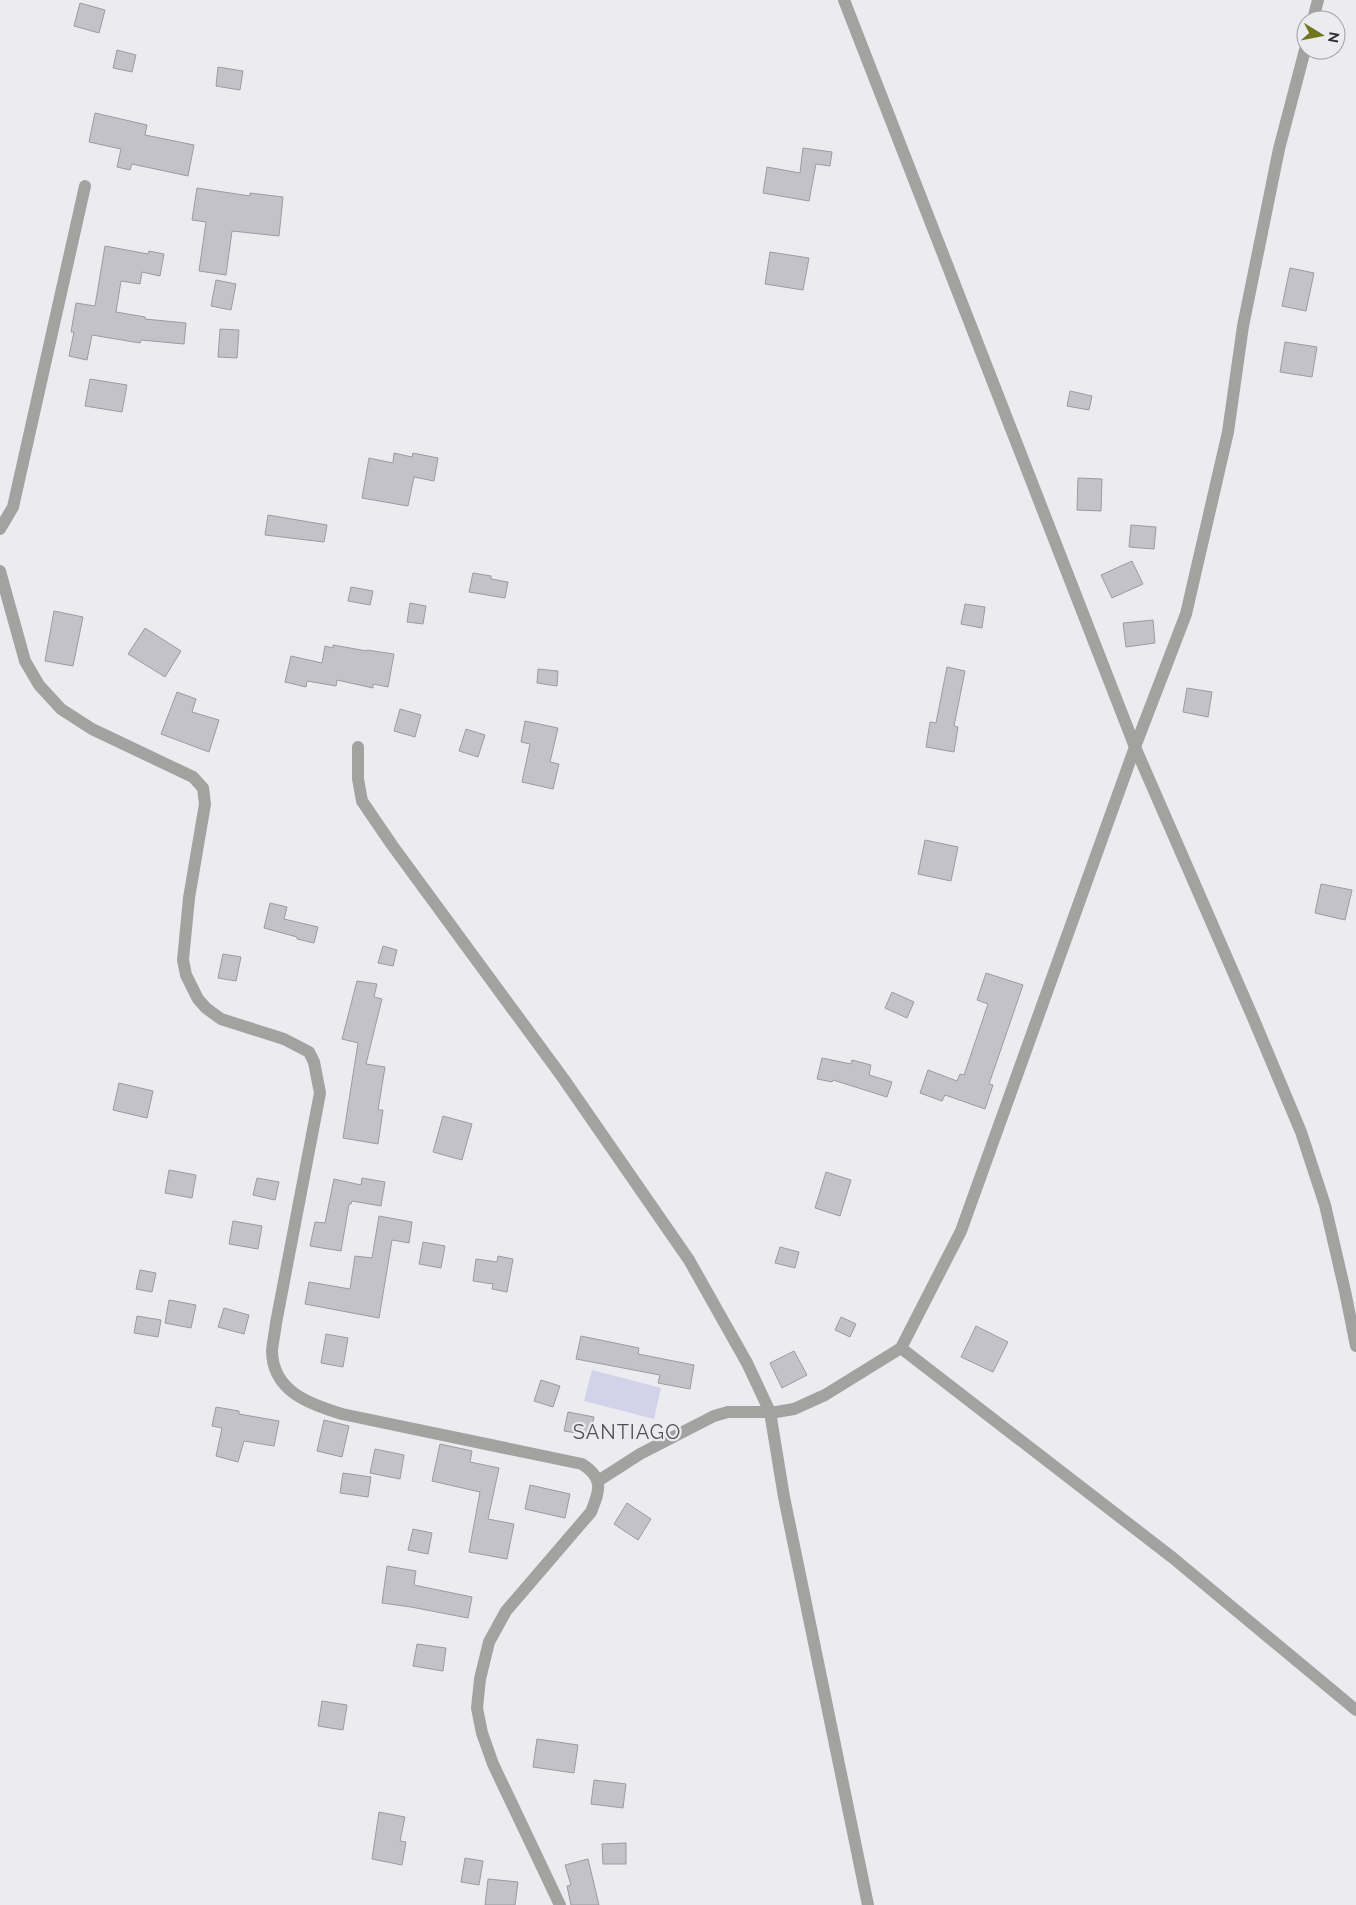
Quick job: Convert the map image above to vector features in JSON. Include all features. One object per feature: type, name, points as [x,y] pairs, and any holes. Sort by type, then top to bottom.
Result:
[{"type":"street","points":[[844,0],[1135,747],[1266,1046],[1301,1132],[1325,1205],[1356,1346]]},
{"type":"street","points":[[598,1481],[640,1454],[714,1416],[728,1412],[770,1412],[794,1409],[825,1395],[901,1348],[961,1231],[1135,747],[1186,614],[1228,432],[1244,326],[1279,149],[1302,60]]},
{"type":"street","points":[[0,528],[14,507],[85,186]]},
{"type":"street","points":[[0,571],[25,661],[39,685],[60,709],[92,729],[193,778],[203,788],[205,804],[189,898],[184,960],[186,975],[198,1000],[221,1019],[262,1031],[297,1045],[308,1052],[314,1062],[320,1093],[272,1351],[275,1368],[281,1382],[294,1395],[342,1414],[582,1464],[593,1471],[598,1481],[597,1498],[591,1512],[506,1611],[489,1642],[480,1679],[477,1708],[482,1734],[493,1764],[560,1905]]},
{"type":"street","points":[[358,747],[358,779],[362,801],[392,845],[563,1078],[689,1260],[747,1363],[770,1412],[784,1497],[868,1905]]},
{"type":"street","points":[[901,1348],[1173,1558],[1356,1710]]},
{"type":"shaded area","points":[[592,1370],[661,1388],[654,1419],[584,1401]]},
{"type":"building","points":[[80,3],[105,10],[99,33],[74,26]]},
{"type":"building","points":[[117,50],[136,55],[132,72],[113,68]]},
{"type":"building","points":[[218,67],[243,71],[240,90],[216,86]]},
{"type":"building","points":[[95,113],[147,125],[145,135],[194,145],[188,176],[132,164],[130,170],[117,167],[121,149],[89,142]]},
{"type":"building","points":[[803,148],[832,152],[830,166],[816,164],[809,201],[763,193],[767,167],[800,173]]},
{"type":"building","points":[[197,188],[250,196],[250,193],[283,197],[279,236],[232,231],[226,275],[199,271],[206,222],[192,220]]},
{"type":"building","points":[[105,246],[148,254],[149,251],[164,254],[160,276],[142,272],[140,284],[121,281],[116,312],[145,317],[145,319],[186,323],[184,344],[141,340],[140,343],[92,335],[87,360],[69,356],[74,332],[71,332],[76,303],[95,306]]},
{"type":"building","points":[[770,252],[809,258],[803,290],[765,284]]},
{"type":"building","points":[[1290,268],[1314,273],[1306,311],[1282,306]]},
{"type":"building","points":[[216,280],[236,284],[231,310],[211,306]]},
{"type":"building","points":[[220,329],[239,330],[237,358],[218,357]]},
{"type":"building","points":[[1285,342],[1317,347],[1312,377],[1280,372]]},
{"type":"building","points":[[90,379],[127,385],[122,412],[85,406]]},
{"type":"building","points":[[1070,391],[1092,396],[1089,410],[1067,406]]},
{"type":"building","points":[[394,453],[412,457],[413,453],[438,458],[434,481],[414,477],[408,506],[362,498],[369,458],[393,463]]},
{"type":"building","points":[[1078,478],[1102,479],[1101,511],[1077,510]]},
{"type":"building","points":[[268,515],[327,525],[324,542],[265,535]]},
{"type":"building","points":[[1131,525],[1156,527],[1154,549],[1129,547]]},
{"type":"building","points":[[1132,561],[1143,584],[1112,598],[1101,575]]},
{"type":"building","points":[[473,573],[491,576],[491,579],[508,582],[505,598],[469,592]]},
{"type":"building","points":[[351,587],[373,591],[370,605],[348,601]]},
{"type":"building","points":[[410,603],[426,606],[423,624],[407,622]]},
{"type":"building","points":[[965,604],[985,607],[982,628],[961,624]]},
{"type":"building","points":[[54,611],[83,617],[73,666],[45,661]]},
{"type":"building","points":[[1153,620],[1155,643],[1126,647],[1123,623]]},
{"type":"building","points":[[145,628],[181,651],[165,677],[128,654]]},
{"type":"building","points":[[333,645],[394,654],[388,687],[373,684],[373,688],[337,680],[336,686],[307,681],[306,687],[285,682],[291,656],[322,663],[325,646],[333,648]]},
{"type":"building","points":[[947,667],[965,671],[954,726],[958,727],[954,752],[926,747],[930,722],[936,723]]},
{"type":"building","points":[[538,669],[558,671],[557,686],[537,683]]},
{"type":"building","points":[[1187,688],[1212,692],[1208,717],[1183,712]]},
{"type":"building","points":[[177,692],[196,699],[192,712],[219,720],[209,752],[161,734]]},
{"type":"building","points":[[400,709],[421,715],[415,737],[394,731]]},
{"type":"building","points":[[525,721],[558,728],[550,762],[559,764],[553,789],[522,782],[530,744],[521,742]]},
{"type":"building","points":[[466,729],[485,735],[478,757],[459,751]]},
{"type":"building","points":[[925,840],[958,847],[951,881],[918,874]]},
{"type":"building","points":[[1321,884],[1352,890],[1345,920],[1315,913]]},
{"type":"building","points":[[270,903],[287,907],[284,919],[318,927],[314,943],[264,928]]},
{"type":"building","points":[[383,946],[397,950],[393,966],[378,963]]},
{"type":"building","points":[[223,954],[241,957],[236,981],[218,978]]},
{"type":"building","points":[[986,973],[1023,985],[989,1084],[993,1085],[985,1109],[945,1095],[942,1101],[920,1093],[928,1070],[957,1081],[960,1074],[964,1075],[988,1004],[977,1000]]},
{"type":"building","points":[[357,981],[377,984],[374,997],[382,999],[366,1064],[385,1067],[378,1110],[383,1110],[378,1144],[343,1138],[358,1043],[342,1039]]},
{"type":"building","points":[[892,992],[914,1002],[907,1018],[885,1008]]},
{"type":"building","points":[[822,1058],[851,1064],[852,1060],[871,1065],[869,1075],[892,1082],[887,1097],[833,1080],[832,1082],[817,1079]]},
{"type":"building","points":[[119,1083],[153,1091],[147,1118],[113,1110]]},
{"type":"building","points":[[443,1116],[472,1124],[462,1160],[433,1152]]},
{"type":"building","points":[[169,1170],[196,1175],[192,1198],[165,1193]]},
{"type":"building","points":[[826,1172],[851,1180],[840,1216],[815,1208]]},
{"type":"building","points":[[257,1178],[279,1182],[275,1200],[253,1195]]},
{"type":"building","points":[[362,1178],[385,1182],[381,1206],[352,1201],[349,1204],[341,1251],[310,1246],[315,1222],[325,1223],[334,1179],[361,1185]]},
{"type":"building","points":[[379,1216],[412,1222],[409,1243],[392,1240],[379,1318],[305,1304],[309,1282],[350,1289],[355,1256],[372,1258]]},
{"type":"building","points":[[233,1221],[262,1226],[258,1249],[229,1244]]},
{"type":"building","points":[[423,1242],[445,1246],[441,1268],[419,1264]]},
{"type":"building","points":[[780,1247],[799,1252],[795,1268],[775,1263]]},
{"type":"building","points":[[498,1256],[513,1259],[507,1292],[492,1289],[493,1284],[473,1281],[476,1259],[497,1262]]},
{"type":"building","points":[[140,1270],[156,1273],[152,1292],[136,1289]]},
{"type":"building","points":[[169,1300],[196,1305],[191,1328],[165,1323]]},
{"type":"building","points":[[224,1308],[249,1315],[244,1334],[218,1327]]},
{"type":"building","points":[[137,1316],[161,1320],[158,1337],[134,1333]]},
{"type":"building","points":[[841,1317],[856,1324],[850,1337],[835,1330]]},
{"type":"building","points":[[976,1326],[1008,1342],[993,1372],[961,1357]]},
{"type":"building","points":[[326,1334],[348,1338],[343,1367],[321,1363]]},
{"type":"building","points":[[581,1336],[639,1348],[638,1354],[694,1365],[690,1389],[658,1383],[660,1375],[576,1359]]},
{"type":"building","points":[[794,1351],[807,1375],[782,1388],[770,1363]]},
{"type":"building","points":[[541,1380],[560,1386],[553,1407],[534,1401]]},
{"type":"building","points":[[216,1407],[239,1411],[239,1414],[279,1421],[274,1446],[244,1441],[238,1462],[216,1456],[222,1428],[212,1426]]},
{"type":"building","points":[[568,1412],[594,1417],[590,1435],[564,1431]]},
{"type":"building","points":[[324,1420],[349,1426],[342,1457],[317,1451]]},
{"type":"building","points":[[440,1444],[472,1451],[470,1462],[499,1468],[488,1519],[514,1524],[507,1559],[469,1552],[480,1492],[432,1481]]},
{"type":"building","points":[[375,1449],[404,1455],[400,1479],[370,1473]]},
{"type":"building","points":[[343,1473],[371,1477],[368,1497],[340,1493]]},
{"type":"building","points":[[530,1485],[570,1494],[565,1518],[525,1509]]},
{"type":"building","points":[[627,1503],[651,1519],[638,1540],[614,1524]]},
{"type":"building","points":[[413,1529],[432,1533],[428,1554],[408,1550]]},
{"type":"building","points":[[387,1566],[416,1571],[414,1585],[472,1597],[468,1618],[382,1603]]},
{"type":"building","points":[[417,1644],[446,1648],[443,1671],[413,1666]]},
{"type":"building","points":[[322,1701],[347,1705],[343,1730],[318,1726]]},
{"type":"building","points":[[537,1739],[578,1745],[574,1773],[533,1767]]},
{"type":"building","points":[[594,1780],[626,1784],[623,1808],[591,1804]]},
{"type":"building","points":[[379,1812],[405,1817],[400,1841],[406,1842],[402,1865],[372,1859]]},
{"type":"building","points":[[626,1843],[626,1864],[603,1864],[602,1844]]},
{"type":"building","points":[[465,1858],[483,1861],[479,1885],[461,1882]]},
{"type":"building","points":[[588,1859],[599,1905],[571,1905],[567,1886],[571,1885],[565,1865]]},
{"type":"building","points":[[488,1879],[518,1882],[515,1905],[485,1905]]},
{"type":"district","name":"SANTIAGO","points":[[627,1432]]}]
